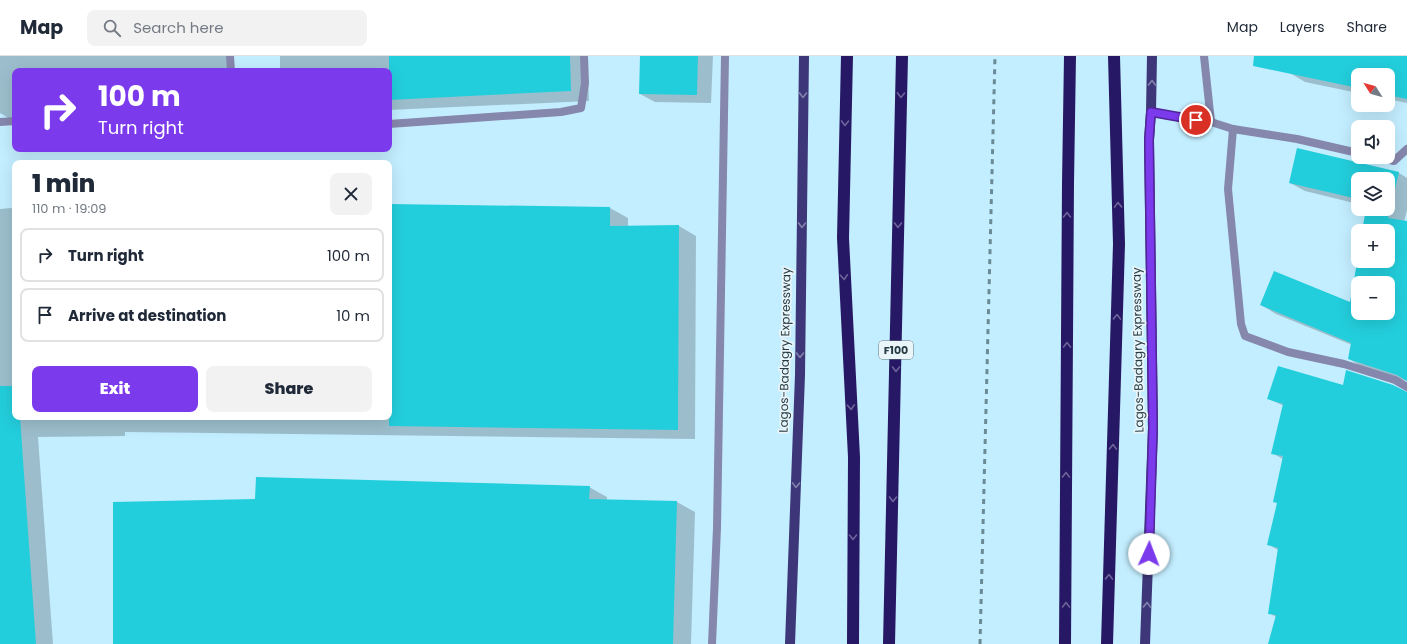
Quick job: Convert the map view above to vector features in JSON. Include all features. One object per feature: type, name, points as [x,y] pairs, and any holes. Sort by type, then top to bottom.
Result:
[{"type":"highway","points":[[847,56],[842,238],[854,457],[853,644]]},
{"type":"highway","name":"F100","points":[[890,644],[902,56]]},
{"type":"highway","points":[[1066,644],[1070,56]]},
{"type":"highway","points":[[1108,644],[1119,244],[1114,56]]},
{"type":"main road","name":"Lagos-Badagry Expressway","points":[[790,644],[800,375],[804,56]]},
{"type":"main road","name":"Lagos-Badagry Expressway","points":[[1145,644],[1153,428],[1149,140],[1152,56]]},
{"type":"street","points":[[230,56],[230,68]]},
{"type":"street","points":[[392,124],[561,112],[581,108],[585,82],[584,56]]},
{"type":"street","points":[[712,644],[717,528],[725,56]]},
{"type":"street","points":[[1204,56],[1211,122]]},
{"type":"street","points":[[1151,112],[1211,122],[1233,129],[1297,139],[1351,151]]},
{"type":"street","points":[[0,122],[12,121]]},
{"type":"street","points":[[1233,129],[1228,189],[1241,324],[1245,336],[1288,352],[1344,364],[1395,380],[1407,387]]},
{"type":"street","points":[[1395,160],[1407,149]]},
{"type":"street","points":[[784,644],[791,632]]},
{"type":"building","points":[[389,56],[570,56],[571,91],[392,100],[392,68],[389,68]]},
{"type":"building","points":[[640,56],[698,56],[697,95],[639,94]]},
{"type":"building","points":[[1254,56],[1407,56],[1407,99],[1395,96],[1395,68],[1351,68],[1351,87],[1253,66]]},
{"type":"building","points":[[1297,148],[1351,161],[1351,164],[1365,164],[1399,172],[1395,189],[1395,172],[1351,172],[1351,197],[1289,183]]},
{"type":"building","points":[[392,204],[610,207],[610,226],[679,225],[678,430],[389,426],[389,420],[392,420]]},
{"type":"building","points":[[1365,216],[1388,216],[1388,218],[1407,221],[1407,381],[1397,375],[1348,359],[1351,343],[1260,305],[1274,271],[1350,302],[1351,296],[1351,320],[1395,320],[1395,276],[1355,276],[1356,268],[1395,268],[1395,224],[1363,224]]},
{"type":"building","points":[[1278,366],[1343,385],[1346,370],[1393,385],[1407,392],[1407,644],[1268,644],[1276,615],[1268,614],[1278,548],[1267,545],[1277,503],[1273,502],[1283,456],[1271,454],[1283,404],[1267,399]]},
{"type":"building","points":[[0,386],[12,386],[12,420],[20,420],[36,644],[0,644]]},
{"type":"building","points":[[256,477],[590,486],[589,499],[677,501],[673,644],[113,644],[113,502],[255,499]]},
{"type":"railway","points":[[980,644],[995,56]]},
{"type":"route","points":[[1149,554],[1153,428],[1149,140],[1151,112],[1196,120]]}]
